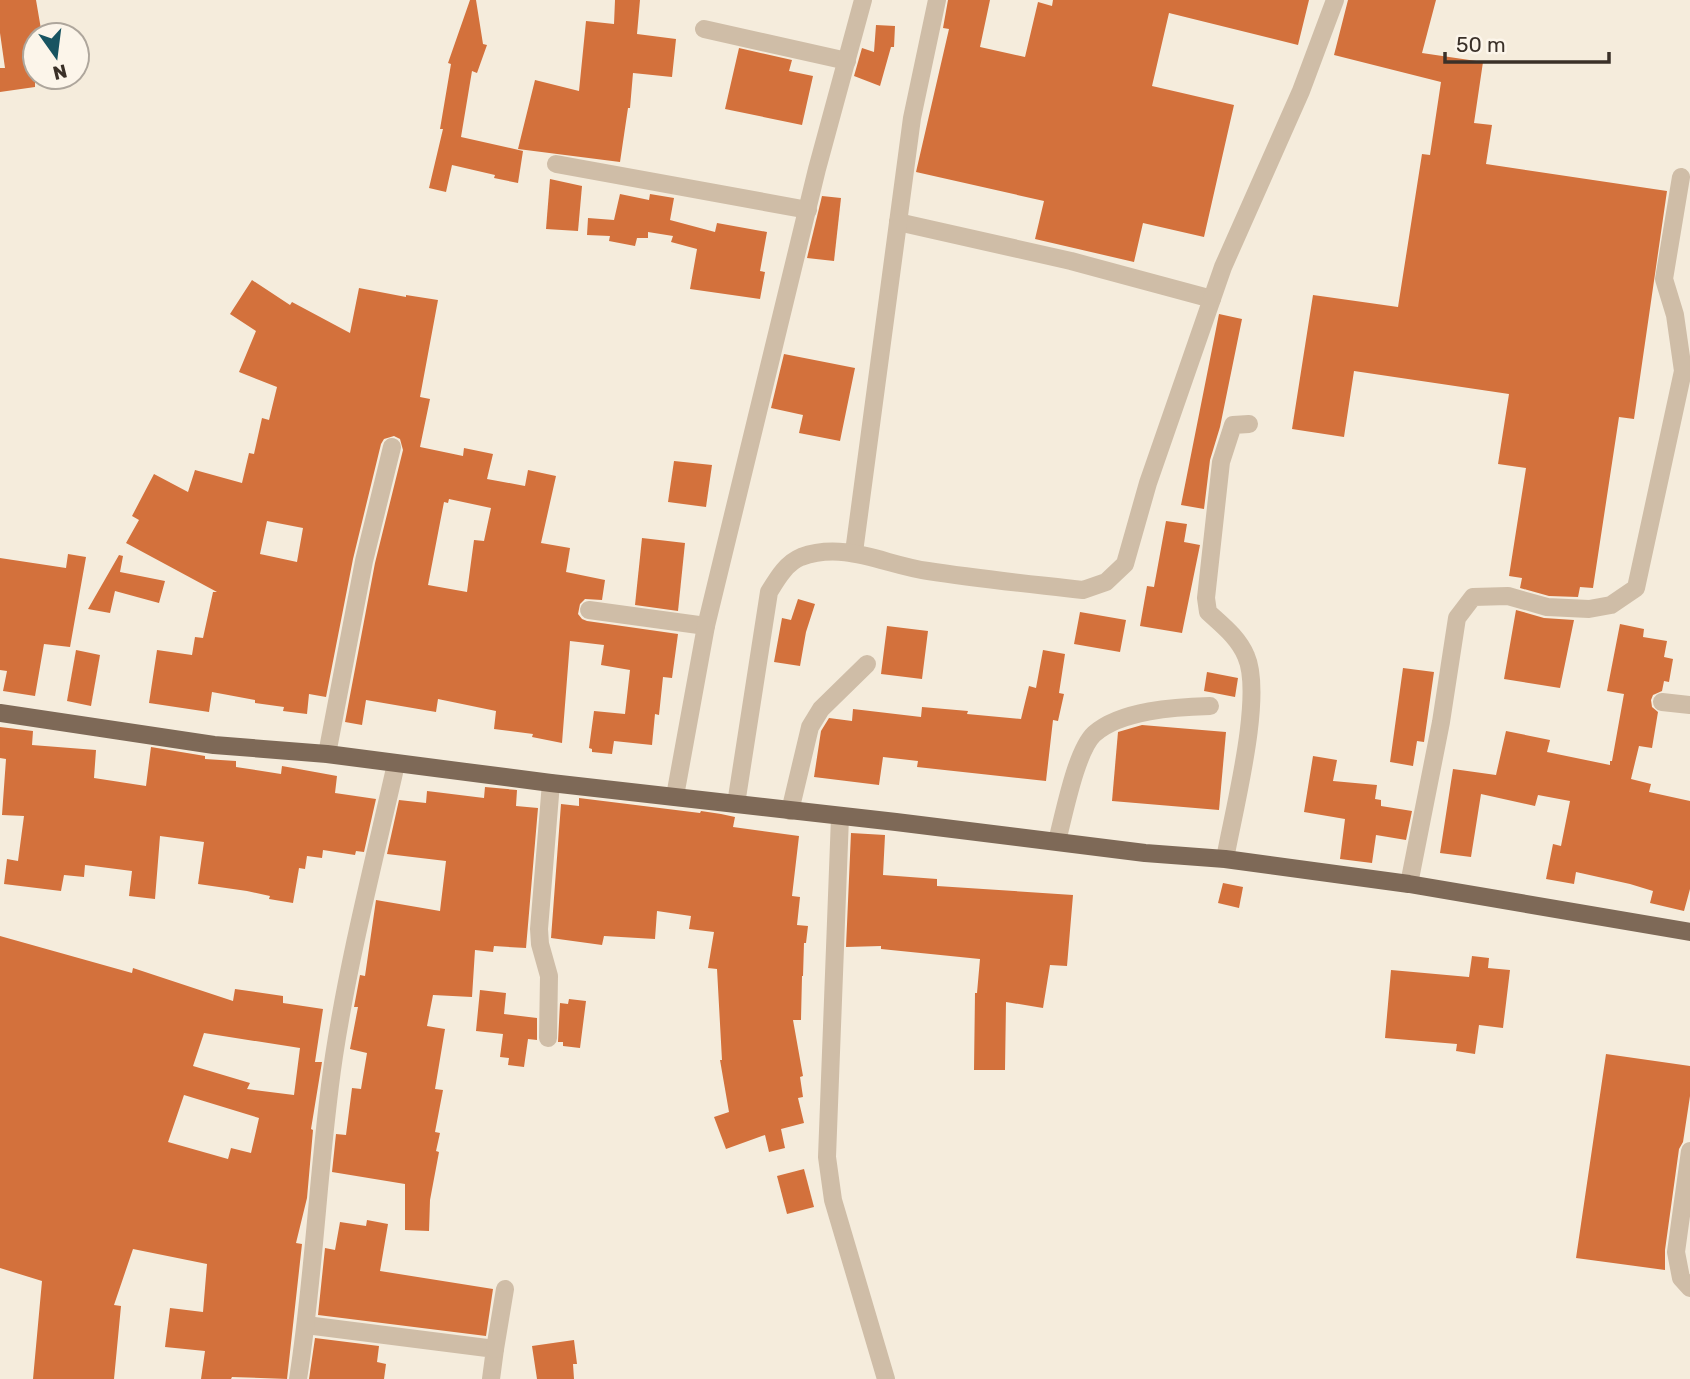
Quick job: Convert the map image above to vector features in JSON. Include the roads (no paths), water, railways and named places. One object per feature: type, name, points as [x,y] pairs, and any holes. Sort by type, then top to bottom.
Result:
[{"type":"main road","points":[[0,713],[214,745],[327,754],[1145,853],[1225,859],[1409,884],[1689,930]]},
{"type":"street","points":[[675,796],[706,626],[817,169],[863,0]]},
{"type":"street","points":[[854,552],[912,118],[937,0]]},
{"type":"street","points":[[736,804],[769,592],[782,571],[799,558],[824,552],[854,552],[924,571],[1083,590],[1106,582],[1125,564],[1149,483],[1223,267],[1301,91],[1335,0]]},
{"type":"street","points":[[704,29],[847,61]]},
{"type":"street","points":[[556,164],[808,211]]},
{"type":"street","points":[[1409,884],[1441,722],[1457,618],[1473,597],[1508,596],[1547,607],[1589,609],[1611,605],[1636,588],[1683,371],[1675,316],[1664,279],[1681,177]]},
{"type":"street","points":[[898,222],[1071,261],[1212,299]]},
{"type":"street","points":[[1225,859],[1251,720],[1251,675],[1247,657],[1235,637],[1208,612],[1206,598],[1222,462],[1233,425],[1249,424]]},
{"type":"street","points":[[327,754],[365,561],[392,447]]},
{"type":"street","points":[[589,610],[706,626]]},
{"type":"street","points":[[790,811],[810,727],[821,709],[867,664]]},
{"type":"street","points":[[1662,702],[1690,705]]},
{"type":"street","points":[[1057,841],[1081,755],[1094,734],[1140,713],[1164,708],[1210,706]]},
{"type":"street","points":[[298,1379],[334,1057],[350,967],[396,764]]},
{"type":"street","points":[[548,1038],[549,976],[540,944],[539,929],[551,783]]},
{"type":"street","points":[[840,817],[827,1157],[833,1200],[886,1379]]},
{"type":"street","points":[[1690,1151],[1676,1252],[1681,1278],[1690,1288]]},
{"type":"street","points":[[491,1379],[505,1289]]},
{"type":"street","points":[[306,1325],[495,1349]]}]
